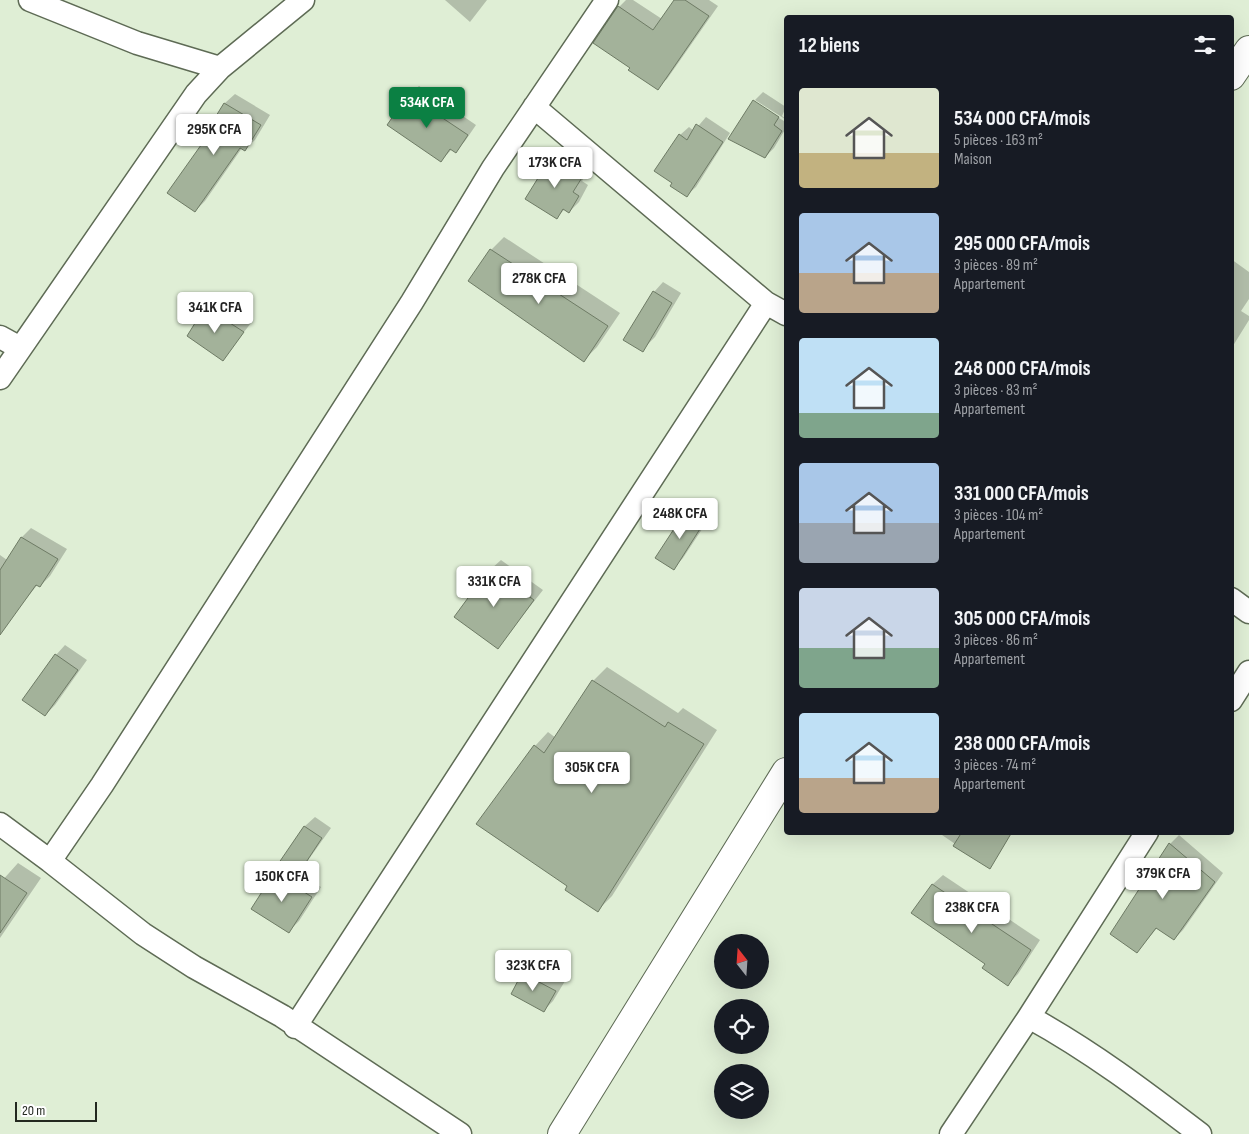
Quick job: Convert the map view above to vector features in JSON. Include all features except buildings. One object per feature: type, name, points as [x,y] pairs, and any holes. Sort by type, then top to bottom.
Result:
[{"type":"street","points":[[30,0],[137,43],[220,68]]},
{"type":"street","points":[[0,378],[179,116],[220,68],[303,0]]},
{"type":"street","points":[[50,861],[102,785],[412,302],[493,168],[607,0]]},
{"type":"street","points":[[1234,72],[1249,50]]},
{"type":"street","points":[[534,107],[766,303],[784,313]]},
{"type":"street","points":[[295,1027],[766,303]]},
{"type":"street","points":[[0,337],[20,348]]},
{"type":"street","points":[[1234,601],[1249,612]]},
{"type":"street","points":[[1234,695],[1249,672]]},
{"type":"street","points":[[562,1134],[784,775]]},
{"type":"street","points":[[0,824],[143,934],[295,1027],[460,1134]]},
{"type":"street","points":[[951,1134],[1029,1017],[1145,835]]},
{"type":"street","points":[[1029,1017],[1072,1040],[1132,1082],[1200,1134]]}]
